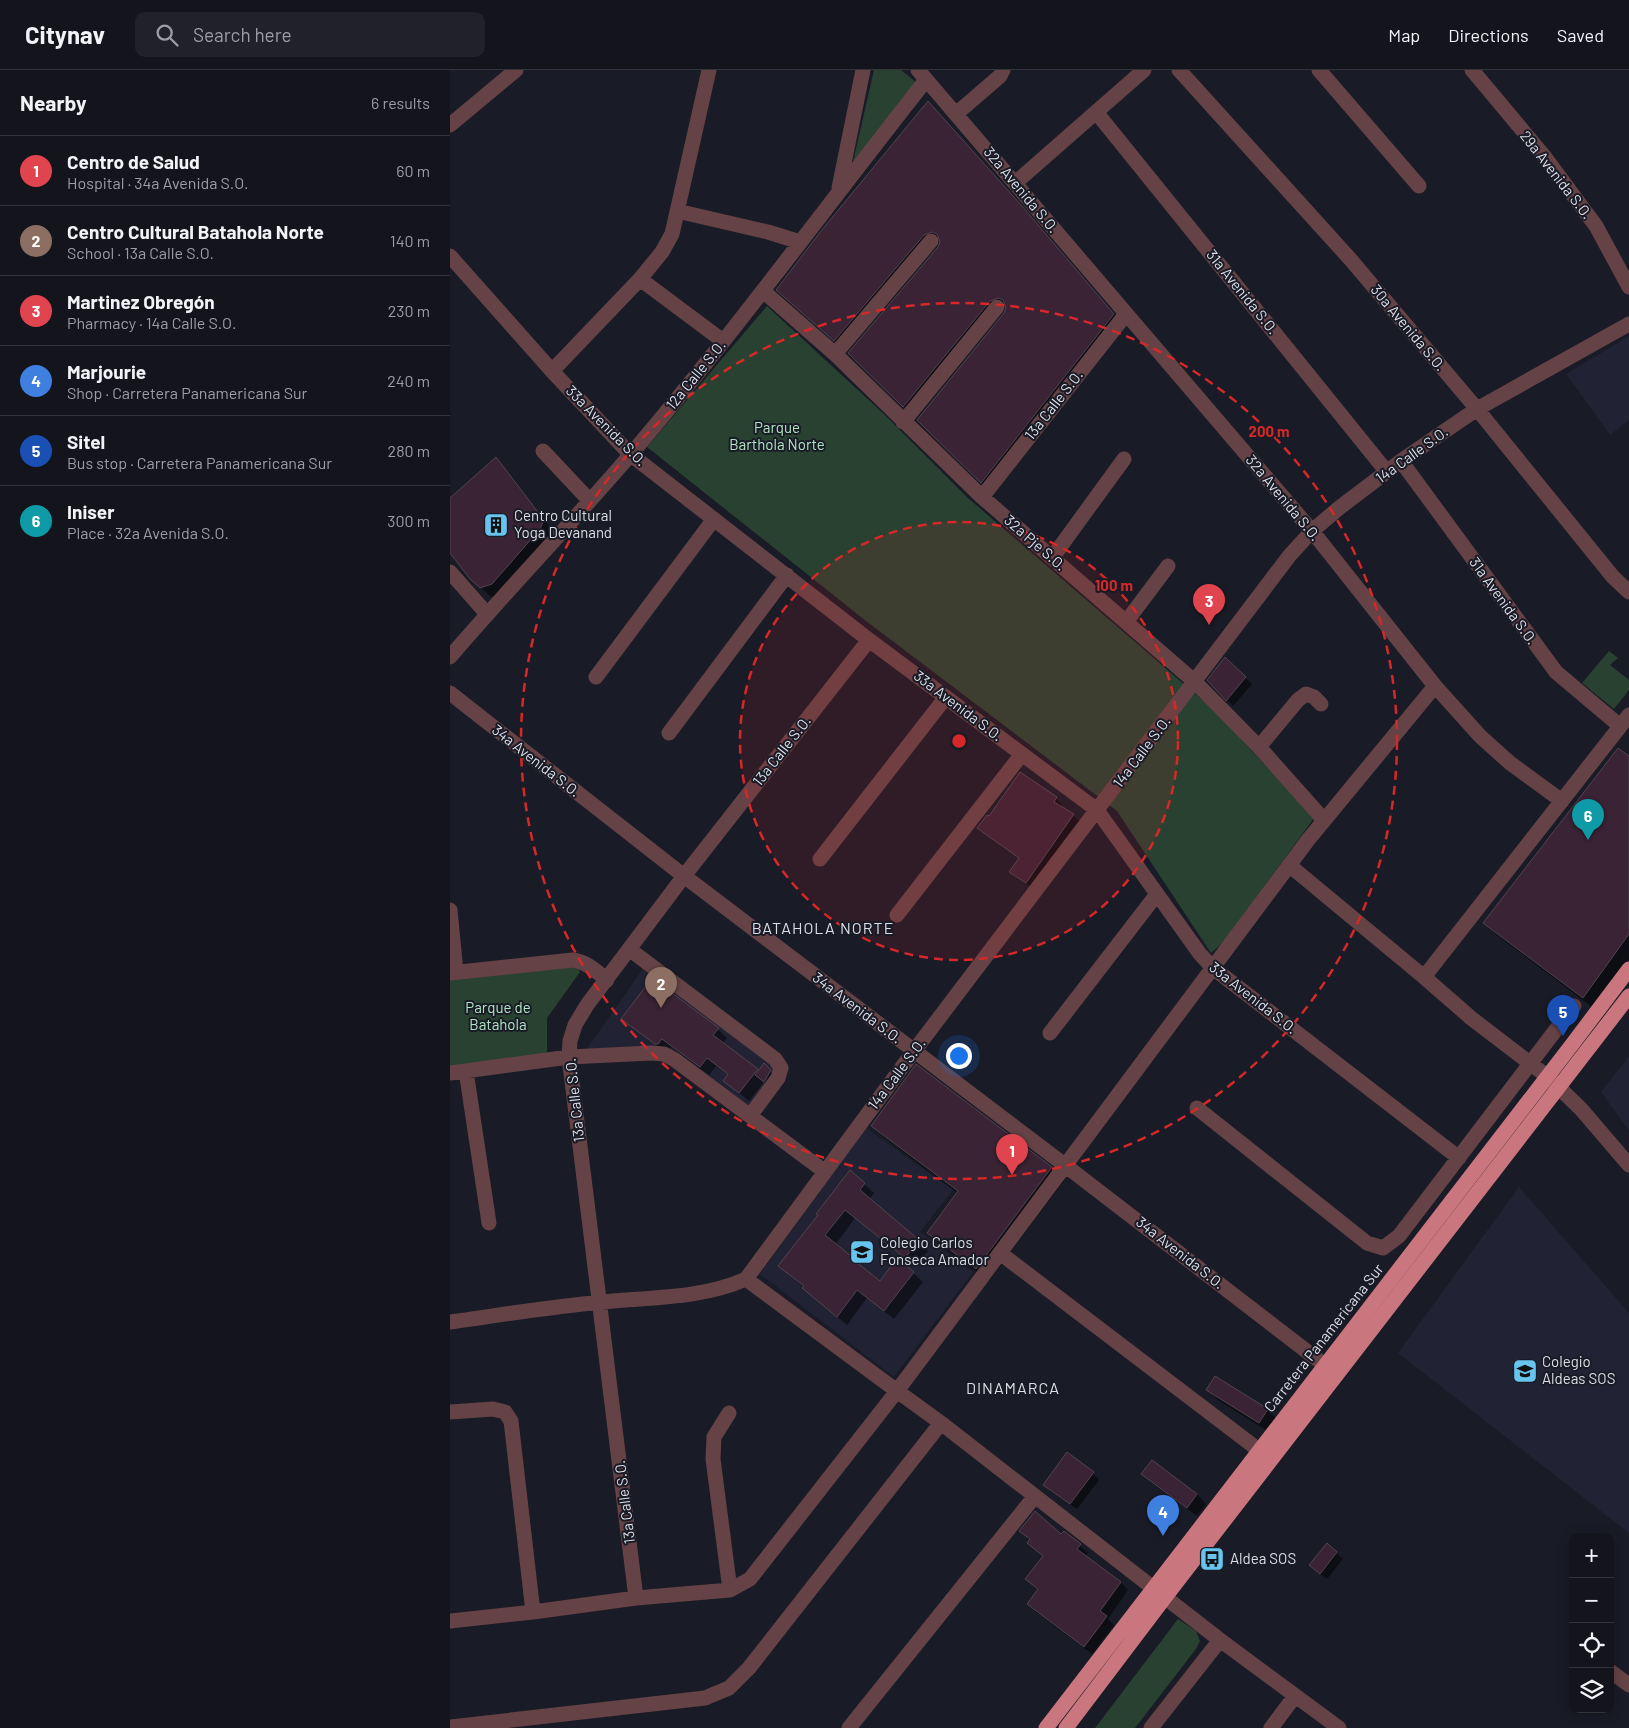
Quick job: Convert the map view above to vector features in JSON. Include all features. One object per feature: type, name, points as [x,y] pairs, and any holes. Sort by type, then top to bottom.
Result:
[{"type":"highway","name":"Carretera Panamericana Sur","points":[[1066,1728],[1260,1451],[1629,969]]},
{"type":"highway","name":"Carretera Panamericana Sur","points":[[1046,1728],[1338,1375],[1629,996]]},
{"type":"street","points":[[450,125],[516,70]]},
{"type":"street","points":[[552,371],[640,279],[672,234],[709,70]]},
{"type":"street","points":[[838,191],[864,70]]},
{"type":"street","points":[[956,114],[1000,76],[1003,70]]},
{"type":"street","points":[[1015,182],[1144,70]]},
{"type":"street","name":"30a Avenida S.O.","points":[[1179,70],[1351,260],[1614,577],[1629,592]]},
{"type":"street","points":[[1319,70],[1419,186]]},
{"type":"street","name":"29a Avenida S.O.","points":[[1472,70],[1544,156],[1590,218],[1627,278]]},
{"type":"street","name":"12a Calle S.O.","points":[[450,657],[630,454],[723,341],[800,242],[922,75]]},
{"type":"street","name":"32a Avenida S.O.","points":[[922,75],[1312,531],[1436,686],[1480,736],[1510,763],[1562,801]]},
{"type":"street","name":"31a Avenida S.O.","points":[[1096,112],[1387,472]]},
{"type":"street","points":[[677,211],[768,232],[800,242]]},
{"type":"street","points":[[835,354],[931,241]]},
{"type":"street","name":"33a Avenida S.O.","points":[[450,256],[552,371],[630,454],[869,640],[1097,810],[1200,954],[1213,968],[1459,1158]]},
{"type":"street","points":[[640,279],[723,341]]},
{"type":"street","name":"32a Pje S.O.","points":[[763,291],[835,354],[982,497],[1195,682],[1259,747],[1324,820]]},
{"type":"street","points":[[903,422],[997,308]]},
{"type":"street","name":"13a Calle S.O.","points":[[982,497],[1126,314]]},
{"type":"street","name":"14a Calle S.O.","points":[[746,1279],[914,1051],[1290,555],[1312,531],[1401,461],[1476,409],[1629,324]]},
{"type":"street","points":[[543,451],[589,500]]},
{"type":"street","points":[[1052,558],[1124,459]]},
{"type":"street","name":"31a Avenida S.O.","points":[[1401,461],[1556,672],[1624,720]]},
{"type":"street","points":[[596,676],[714,519]]},
{"type":"street","points":[[1126,622],[1168,566]]},
{"type":"street","points":[[450,572],[488,614]]},
{"type":"street","points":[[669,732],[787,575]]},
{"type":"street","name":"13a Calle S.O.","points":[[636,1598],[599,1302],[570,1057],[570,1041],[575,1025],[628,949],[869,640]]},
{"type":"street","points":[[450,1621],[636,1598],[730,1590],[750,1579],[897,1391],[1289,865],[1324,820],[1436,686]]},
{"type":"street","name":"34a Avenida S.O.","points":[[450,693],[684,876],[1338,1375]]},
{"type":"street","points":[[1259,747],[1298,700],[1306,694],[1314,697],[1321,704]]},
{"type":"street","points":[[820,859],[946,697]]},
{"type":"street","points":[[1424,977],[1624,720]]},
{"type":"street","points":[[897,915],[1022,754]]},
{"type":"street","points":[[1289,865],[1471,1018],[1548,1077],[1581,1110],[1629,1165]]},
{"type":"street","points":[[1050,1033],[1157,894]]},
{"type":"street","points":[[450,910],[453,973],[573,960],[582,961],[607,980]]},
{"type":"street","points":[[628,949],[775,1059],[781,1068],[778,1078],[750,1116]]},
{"type":"street","points":[[1197,1108],[1367,1243],[1383,1248],[1399,1236],[1574,1006]]},
{"type":"street","points":[[450,1073],[570,1057],[664,1054],[675,1060],[824,1171]]},
{"type":"street","points":[[466,1071],[489,1223]]},
{"type":"street","points":[[1000,1252],[1260,1451]]},
{"type":"street","points":[[450,1322],[599,1302],[706,1292],[728,1287],[746,1279],[941,1422],[1220,1640],[1339,1728]]},
{"type":"street","points":[[450,1412],[493,1409],[505,1412],[511,1421],[533,1612]]},
{"type":"street","points":[[729,1413],[714,1437],[713,1459],[730,1590]]},
{"type":"street","points":[[450,1727],[705,1698],[729,1688],[749,1668],[941,1422]]},
{"type":"street","points":[[849,1728],[1035,1496]]},
{"type":"street","points":[[1151,1728],[1220,1640]]},
{"type":"street","points":[[1614,1674],[1629,1685]]},
{"type":"street","points":[[1272,1728],[1295,1696]]},
{"type":"shaded area","points":[[1629,336],[1629,420],[1610,435],[1566,374]]},
{"type":"shaded area","points":[[647,963],[781,1068],[750,1116],[675,1060],[582,1056]]},
{"type":"shaded area","points":[[1629,1056],[1629,1131],[1601,1092]]},
{"type":"shaded area","name":"Colegio Carlos Fonseca Amador","points":[[866,1128],[953,1190],[920,1232],[973,1272],[894,1377],[760,1274]]},
{"type":"shaded area","name":"Colegio Aldeas SOS","points":[[1519,1187],[1629,1313],[1629,1533],[1398,1353]]},
{"type":"green space","points":[[874,70],[901,70],[916,82],[853,162]]},
{"type":"green space","name":"Parque Barthola Norte","points":[[767,306],[885,415],[968,498],[1214,710],[1314,818],[1224,942],[1211,953],[1117,811],[866,621],[647,447]]},
{"type":"green space","points":[[1609,651],[1618,658],[1610,665],[1629,680],[1629,690],[1614,709],[1582,683]]},
{"type":"green space","name":"Parque de Batahola","points":[[573,960],[580,972],[547,1018],[547,1060],[450,1073],[450,973]]},
{"type":"green space","points":[[1178,1619],[1196,1631],[1200,1641],[1196,1649],[1135,1728],[1095,1728]]},
{"type":"building","points":[[928,101],[1022,206],[1114,314],[981,483],[917,420],[1004,313],[1006,308],[1003,300],[998,298],[990,301],[903,407],[848,353],[938,247],[940,242],[937,234],[932,232],[924,235],[834,341],[776,290],[821,231]]},
{"type":"building","name":"Centro Cultural Yoga Devanand","points":[[496,457],[544,520],[540,529],[492,584],[480,588],[470,579],[450,553],[450,498]]},
{"type":"building","points":[[1225,657],[1246,677],[1226,701],[1207,680]]},
{"type":"building","points":[[1618,748],[1629,756],[1629,934],[1583,998],[1483,923]]},
{"type":"building","points":[[1020,772],[1057,797],[1054,802],[1074,814],[1026,883],[1009,872],[1019,858],[977,828],[987,815],[989,816]]},
{"type":"building","points":[[652,978],[719,1028],[713,1035],[758,1069],[739,1093],[723,1081],[728,1074],[707,1058],[700,1067],[662,1039],[658,1044],[655,1044],[621,1019]]},
{"type":"building","points":[[764,1063],[771,1070],[764,1082],[755,1075]]},
{"type":"building","points":[[916,1064],[1052,1167],[976,1269],[927,1233],[958,1191],[871,1126]]},
{"type":"building","points":[[850,1170],[865,1183],[860,1190],[919,1240],[905,1258],[845,1210],[825,1235],[880,1281],[897,1258],[914,1272],[884,1311],[857,1290],[837,1317],[802,1288],[804,1286],[778,1266]]},
{"type":"building","points":[[1215,1376],[1268,1409],[1259,1423],[1206,1390]]},
{"type":"building","points":[[1067,1452],[1094,1472],[1070,1504],[1043,1485]]},
{"type":"building","points":[[1152,1460],[1197,1494],[1187,1508],[1141,1474]]},
{"type":"building","points":[[1035,1511],[1061,1534],[1064,1531],[1081,1544],[1077,1549],[1121,1582],[1100,1611],[1107,1616],[1084,1647],[1027,1604],[1038,1589],[1025,1579],[1043,1556],[1027,1543],[1030,1539],[1019,1531]]},
{"type":"building","points":[[1327,1543],[1337,1552],[1320,1574],[1309,1565]]},
{"type":"place","name":"Centro Cultural Yoga Devanand","points":[[496,525]]},
{"type":"place","name":"Martinez Obregón","points":[[1209,625]]},
{"type":"place","name":"Iniser","points":[[1588,840]]},
{"type":"place","name":"Centro Cultural Batahola Norte","points":[[661,1008]]},
{"type":"place","name":"Sitel","points":[[1563,1036]]},
{"type":"place","name":"Centro de Salud","points":[[1012,1175]]},
{"type":"place","name":"Colegio Carlos Fonseca Amador","points":[[862,1252]]},
{"type":"place","name":"Colegio Aldeas SOS","points":[[1525,1371]]},
{"type":"place","name":"Marjourie","points":[[1163,1536]]},
{"type":"place","name":"Aldea SOS","points":[[1212,1559]]},
{"type":"district","name":"BATAHOLA NORTE","points":[[823,928]]},
{"type":"district","name":"DINAMARCA","points":[[1013,1388]]}]
